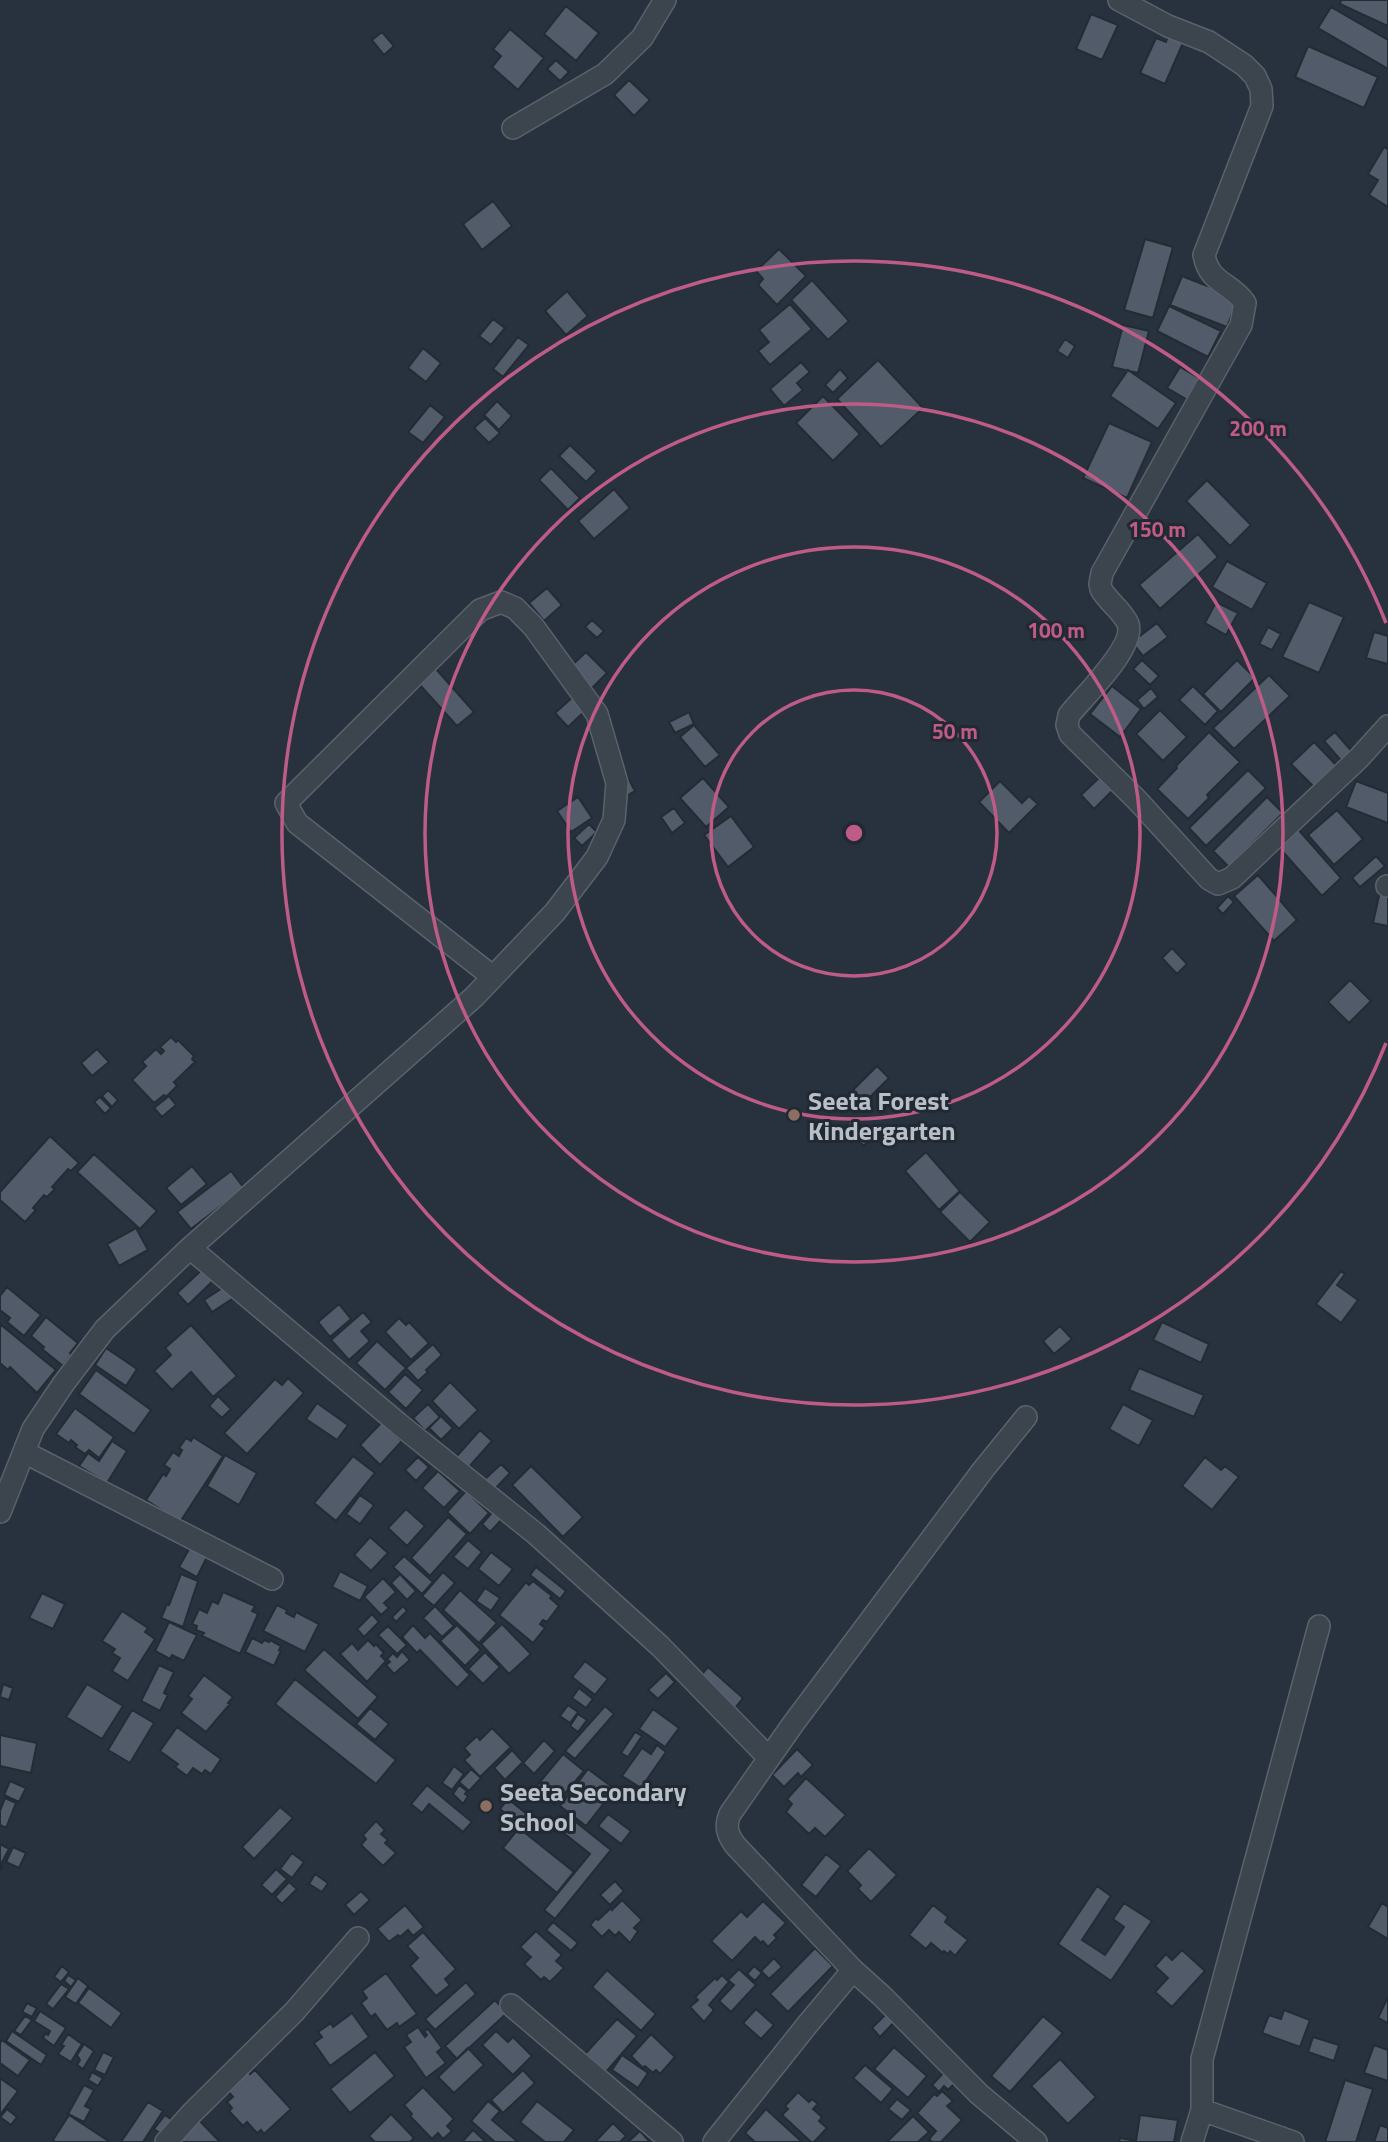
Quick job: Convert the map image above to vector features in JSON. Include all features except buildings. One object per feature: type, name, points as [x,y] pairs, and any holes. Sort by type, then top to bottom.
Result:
[{"type":"street","points":[[513,128],[605,74],[642,38],[665,0]]},
{"type":"street","points":[[1119,0],[1168,26],[1209,41],[1244,65],[1255,76],[1261,89],[1262,106],[1204,256],[1206,267],[1215,279],[1240,296],[1244,303],[1241,325],[1102,573],[1101,589],[1129,625],[1128,636],[1122,653],[1069,715],[1067,725],[1070,734],[1137,800],[1209,878],[1219,884],[1232,878],[1359,758],[1388,726]]},
{"type":"street","points":[[0,1512],[33,1429],[105,1329],[190,1248],[474,998],[555,912],[597,858],[614,820],[617,783],[597,714],[533,626],[515,608],[501,602],[480,610],[286,803],[297,823],[493,977]]},
{"type":"street","points":[[190,1248],[399,1424],[536,1534],[660,1646],[769,1758]]},
{"type":"street","points":[[1026,1417],[982,1470],[769,1758],[727,1822],[729,1837],[853,1970],[883,1996],[979,2094],[1036,2142]]},
{"type":"street","points":[[24,1452],[272,1579]]},
{"type":"street","points":[[1192,2142],[1202,2110],[1202,2059],[1319,1626]]},
{"type":"street","points":[[166,2142],[294,2011],[358,1938]]},
{"type":"street","points":[[714,2142],[853,1970]]},
{"type":"street","points":[[510,2005],[672,2142]]},
{"type":"street","points":[[1202,2110],[1293,2142]]},
{"type":"place","name":"Seeta Forest Kindergarten","points":[[794,1115]]},
{"type":"place","name":"Seeta Secondary School","points":[[486,1806]]}]
